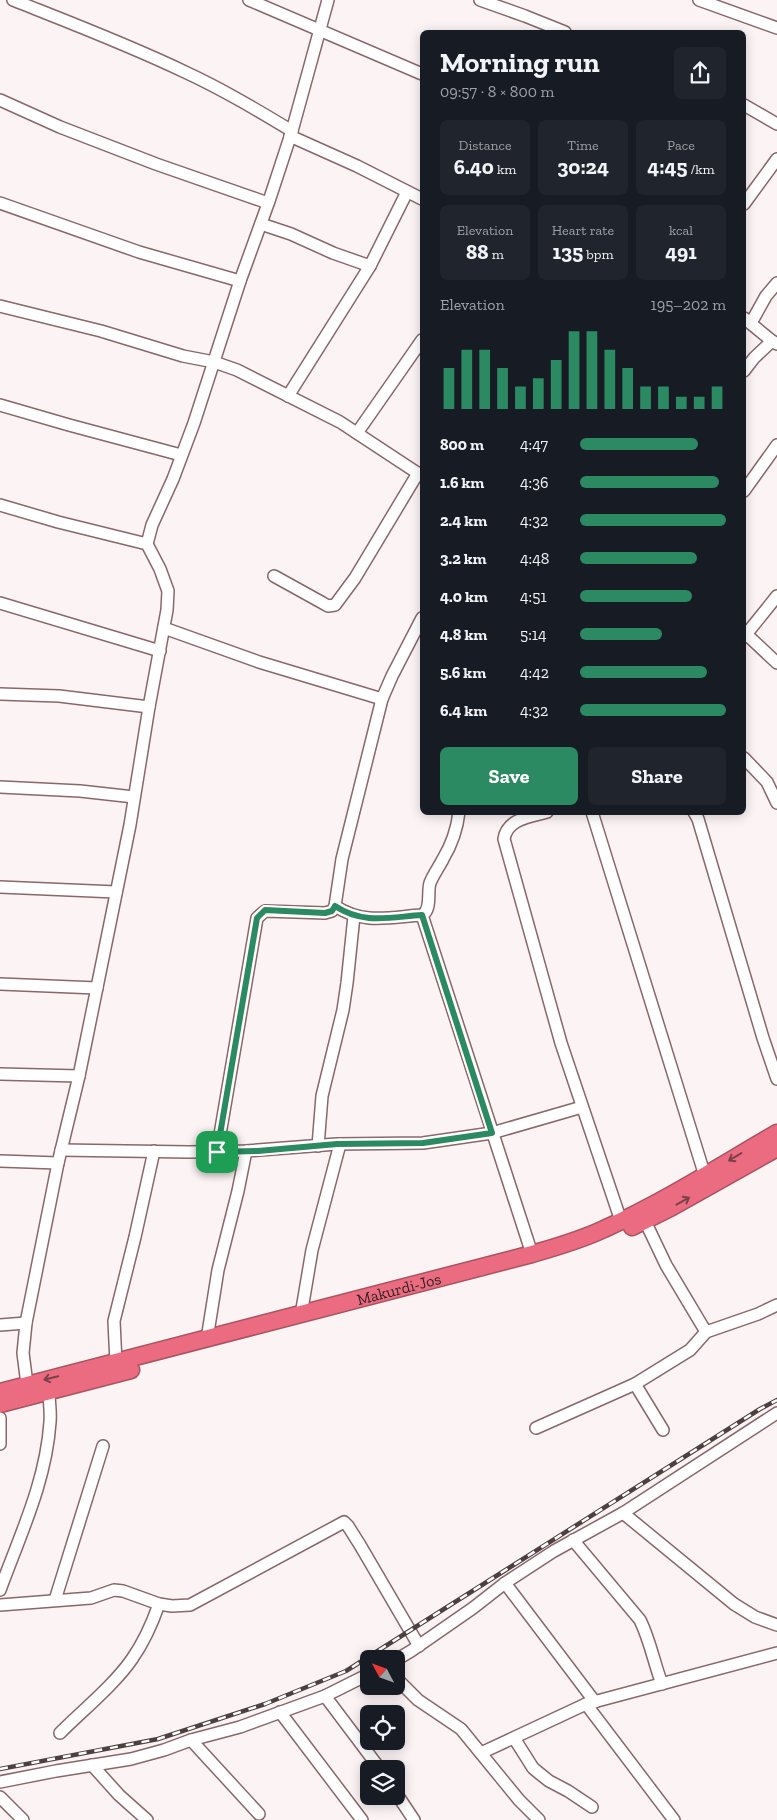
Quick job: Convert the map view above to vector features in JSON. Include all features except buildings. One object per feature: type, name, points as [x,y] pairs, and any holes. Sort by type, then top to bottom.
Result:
[{"type":"highway","name":"Makurdi-Jos","points":[[0,1404],[28,1390],[116,1362],[532,1254],[586,1236],[621,1221],[705,1176],[777,1133]]},
{"type":"highway","name":"Makurdi-Jos","points":[[0,1392],[28,1390],[49,1392],[536,1264],[605,1239],[645,1221],[777,1148]]},
{"type":"street","points":[[13,0],[131,47],[187,72],[227,93],[291,133],[420,198]]},
{"type":"street","points":[[249,0],[420,73]]},
{"type":"street","points":[[28,1390],[23,1353],[26,1323],[58,1162],[79,1076],[97,988],[164,628],[168,591],[160,569],[147,544],[152,525],[173,479],[268,203],[291,133],[328,0]]},
{"type":"street","points":[[480,0],[560,30]]},
{"type":"street","points":[[698,0],[777,28]]},
{"type":"street","points":[[0,100],[156,164],[268,203]]},
{"type":"street","points":[[746,106],[777,124]]},
{"type":"street","points":[[746,201],[777,159]]},
{"type":"street","points":[[288,396],[370,266],[407,192]]},
{"type":"street","points":[[0,203],[139,252],[240,281]]},
{"type":"street","points":[[261,224],[291,234],[333,254],[370,266]]},
{"type":"street","points":[[746,368],[754,358],[775,343],[747,321],[777,283]]},
{"type":"street","points":[[0,306],[100,331],[237,370],[340,422],[420,474],[355,578],[335,605],[328,606],[274,576]]},
{"type":"street","points":[[357,433],[420,343]]},
{"type":"street","points":[[0,404],[181,455]]},
{"type":"street","points":[[746,488],[777,445]]},
{"type":"street","points":[[0,505],[58,522],[147,544]]},
{"type":"street","points":[[746,633],[777,596]]},
{"type":"street","points":[[0,603],[160,651]]},
{"type":"street","points":[[217,1152],[257,918],[265,910],[325,913],[332,911],[335,906],[342,859],[382,699],[420,622]]},
{"type":"street","points":[[164,628],[259,662],[382,699]]},
{"type":"street","points":[[746,635],[777,663]]},
{"type":"street","points":[[0,694],[59,696],[149,707]]},
{"type":"street","points":[[746,760],[767,782],[777,803]]},
{"type":"street","points":[[0,787],[80,790],[134,797]]},
{"type":"street","points":[[335,906],[354,916],[372,919],[422,915],[425,913],[429,884],[452,845],[458,829],[459,815]]},
{"type":"street","points":[[537,815],[513,822],[505,832],[504,840],[561,1043],[621,1221]]},
{"type":"street","points":[[593,815],[705,1176]]},
{"type":"street","points":[[696,815],[777,1079]]},
{"type":"street","points":[[0,887],[116,892]]},
{"type":"street","points":[[422,915],[532,1254]]},
{"type":"street","points":[[318,1146],[322,1096],[343,1010],[354,916]]},
{"type":"street","points":[[0,984],[97,988]]},
{"type":"street","points":[[0,1074],[79,1076]]},
{"type":"street","points":[[62,1150],[217,1152],[340,1144],[423,1143],[492,1133],[582,1107]]},
{"type":"street","points":[[301,1315],[312,1250],[340,1144]]},
{"type":"street","points":[[206,1339],[218,1270],[246,1151]]},
{"type":"street","points":[[116,1362],[114,1321],[154,1152]]},
{"type":"street","points":[[0,1161],[58,1162]]},
{"type":"street","points":[[645,1221],[666,1264],[706,1332]]},
{"type":"street","points":[[536,1428],[635,1384],[690,1350],[706,1332],[758,1314],[777,1305]]},
{"type":"street","points":[[0,1325],[26,1323]]},
{"type":"street","points":[[635,1384],[663,1430]]},
{"type":"street","points":[[0,1590],[34,1502],[41,1476],[48,1446],[51,1420],[49,1392]]},
{"type":"street","points":[[405,1655],[473,1608],[505,1583],[573,1540],[623,1513],[777,1413]]},
{"type":"street","points":[[0,1418],[0,1444]]},
{"type":"street","points":[[55,1600],[103,1446]]},
{"type":"street","points":[[623,1513],[734,1604],[756,1617],[777,1625]]},
{"type":"street","points":[[0,1605],[91,1598],[114,1590],[123,1591],[159,1604],[172,1606],[190,1605],[344,1522],[365,1552],[419,1646]]},
{"type":"street","points":[[573,1540],[640,1620],[646,1632],[654,1664],[662,1684]]},
{"type":"street","points":[[505,1583],[674,1820]]},
{"type":"street","points":[[60,1733],[113,1681],[131,1660],[149,1630],[159,1604]]},
{"type":"street","points":[[482,1753],[591,1703],[777,1653]]},
{"type":"street","points":[[0,1782],[131,1759],[240,1727],[325,1696],[360,1678]]},
{"type":"street","points":[[405,1687],[418,1700],[462,1729],[519,1800],[539,1820]]},
{"type":"street","points":[[325,1696],[373,1760]]},
{"type":"street","points":[[280,1712],[362,1820]]},
{"type":"street","points":[[514,1738],[530,1764],[549,1782],[568,1791],[592,1807]]},
{"type":"street","points":[[191,1740],[259,1814]]},
{"type":"street","points":[[92,1765],[119,1795],[147,1820]]},
{"type":"street","points":[[0,1796],[23,1820]]},
{"type":"street","points":[[404,1805],[414,1820]]},
{"type":"railway","points":[[0,1769],[158,1739],[265,1704],[346,1671],[777,1400]]},
{"type":"route","points":[[335,906],[346,914],[372,919],[422,915],[492,1133],[423,1143],[337,1144],[258,1151],[217,1152],[245,996],[256,922],[262,912],[265,910],[325,913],[332,911],[335,906]]}]
